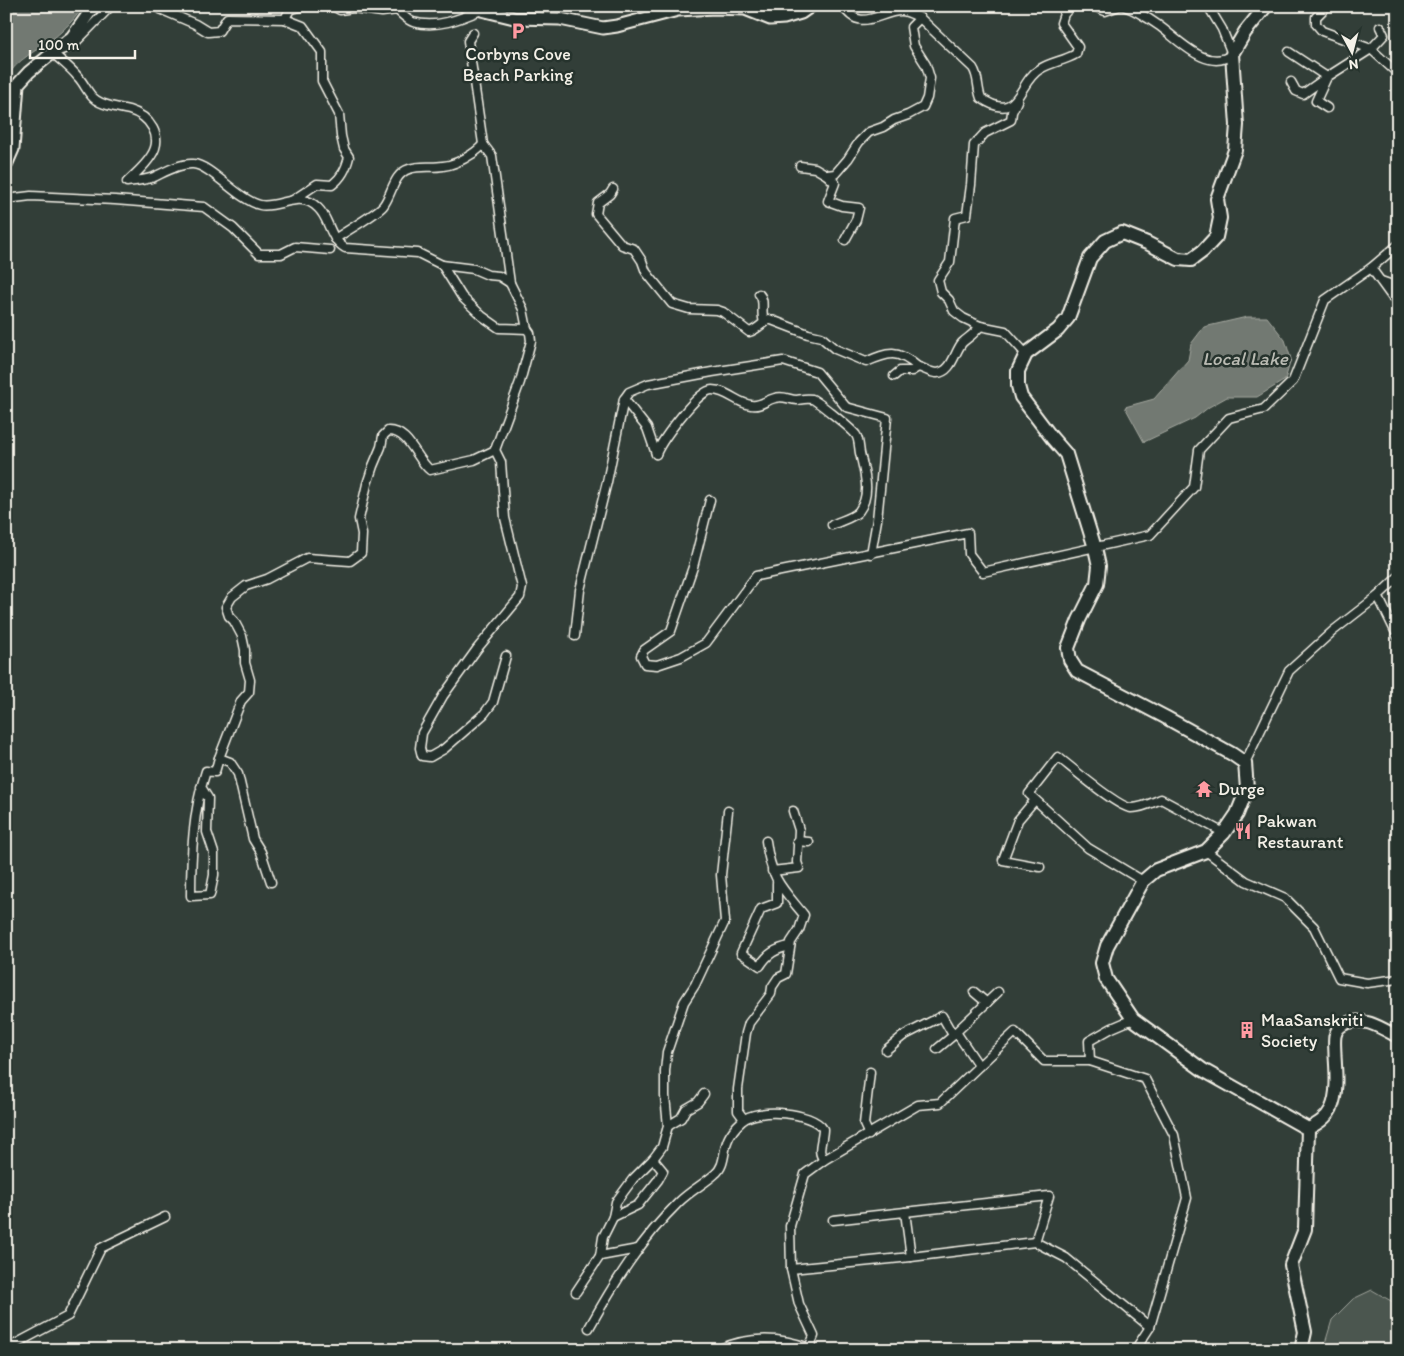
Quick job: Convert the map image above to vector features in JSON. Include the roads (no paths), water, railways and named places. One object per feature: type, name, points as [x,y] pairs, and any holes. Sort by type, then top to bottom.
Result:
[{"type":"main road","points":[[6,165],[13,149],[18,84],[29,72],[72,37],[94,6]]},
{"type":"main road","points":[[465,6],[514,18],[560,19],[603,28],[618,26],[678,10],[746,9],[770,19],[784,18],[801,13],[811,6]]},
{"type":"main road","points":[[1266,6],[1245,32],[1232,54],[1237,125],[1235,150],[1218,198],[1220,218],[1216,237],[1203,252],[1191,260],[1178,259],[1122,233],[1105,241],[1090,258],[1068,318],[1058,330],[1026,354],[1018,371],[1018,386],[1021,398],[1066,454],[1099,566],[1097,584],[1079,620],[1068,648],[1070,660],[1078,671],[1166,717],[1232,754],[1244,763],[1247,789],[1237,814],[1224,833],[1206,851],[1156,870],[1143,881],[1107,946],[1102,963],[1106,979],[1133,1019],[1203,1070],[1308,1129]]},
{"type":"main road","points":[[1308,1129],[1326,1117],[1333,1101],[1336,1077],[1335,1036],[1337,1031],[1344,1024],[1355,1020],[1371,1023],[1398,1036]]},
{"type":"main road","points":[[1301,1350],[1305,1332],[1291,1265],[1305,1229],[1308,1129]]},
{"type":"street","points":[[111,6],[72,46],[53,53],[78,76],[88,88],[91,97],[102,104],[131,110],[145,117],[153,127],[156,142],[152,155],[127,182],[152,178],[167,170],[190,163],[199,164],[252,202],[262,205],[293,200],[308,200],[319,208],[337,243],[345,248],[418,253],[442,265],[474,269],[488,275],[499,276],[510,283]]},
{"type":"street","points":[[153,6],[195,24],[208,32],[218,31],[227,18],[285,19],[303,26],[322,52],[322,81],[339,114],[341,136],[349,157],[346,170],[339,180],[332,185],[317,184],[293,200]]},
{"type":"street","points":[[285,19],[290,9],[305,6]]},
{"type":"street","points":[[334,6],[340,10],[353,8],[382,12],[397,10],[412,22],[435,24],[461,18],[481,10]]},
{"type":"street","points":[[843,6],[847,13],[862,19],[872,20],[892,12],[902,11],[911,13],[920,18],[973,68],[977,74],[978,91],[981,98],[994,105],[1011,104],[1018,99]]},
{"type":"street","points":[[1026,354],[1005,330],[980,326],[963,318],[954,311],[949,300],[941,292],[938,280],[950,262],[955,218],[967,215],[974,145],[985,133],[1011,120],[1012,112],[1030,76],[1038,69],[1076,54],[1078,47],[1061,23],[1064,14],[1071,6]]},
{"type":"street","points":[[1093,6],[1105,11],[1119,6]]},
{"type":"street","points":[[1124,6],[1158,25],[1193,52],[1206,58],[1219,60],[1232,54],[1222,29],[1208,6]]},
{"type":"street","points":[[1327,6],[1316,17],[1316,24],[1322,32],[1371,49],[1395,71]]},
{"type":"street","points":[[827,174],[835,174],[869,132],[923,107],[927,98],[930,78],[926,65],[914,46],[911,27],[920,18]]},
{"type":"street","points":[[1291,82],[1296,91],[1303,94],[1371,49],[1384,35],[1380,27]]},
{"type":"street","points":[[201,787],[208,798],[207,832],[214,853],[214,876],[210,895],[191,896],[192,858],[201,787],[206,771],[216,772],[219,758],[241,701],[249,692],[250,680],[245,663],[242,636],[226,608],[232,597],[246,586],[267,579],[306,558],[350,561],[361,553],[362,534],[360,519],[367,484],[381,448],[383,436],[388,432],[394,431],[404,438],[430,470],[474,460],[495,450],[520,382],[531,340],[523,309],[510,283],[492,156],[483,144],[468,41],[473,33]]},
{"type":"street","points":[[1289,52],[1327,77]]},
{"type":"street","points":[[1327,77],[1316,101],[1327,108]]},
{"type":"street","points":[[335,239],[382,208],[390,197],[393,186],[407,169],[443,166],[462,161],[483,144]]},
{"type":"street","points":[[800,166],[815,168],[827,174],[835,182],[828,201],[842,206],[858,208],[856,220],[845,240]]},
{"type":"street","points":[[613,189],[610,194],[598,203],[596,214],[622,245],[634,249],[642,260],[646,272],[663,292],[668,302],[672,304],[689,309],[723,312],[749,332],[769,319],[821,337],[835,349],[866,362],[884,354],[893,353],[904,356],[918,367],[935,373],[944,372],[951,365],[963,342],[976,333],[980,326]]},
{"type":"street","points":[[6,199],[30,196],[204,207],[233,228],[260,254],[281,254],[295,247],[330,250]]},
{"type":"street","points":[[710,500],[693,567],[671,631],[644,650],[641,656],[645,664],[657,665],[682,657],[706,642],[756,576],[968,533],[969,554],[983,572],[1150,535],[1194,487],[1199,450],[1229,418],[1264,409],[1293,381],[1326,300],[1371,268],[1398,245]]},
{"type":"street","points":[[442,265],[462,297],[482,316],[499,328],[527,329]]},
{"type":"street","points":[[1371,268],[1392,297],[1398,301]]},
{"type":"street","points":[[1381,281],[1398,287]]},
{"type":"street","points":[[759,294],[762,296],[761,309],[764,322]]},
{"type":"street","points":[[575,636],[580,590],[605,491],[624,399],[629,392],[648,384],[783,361],[817,372],[846,407],[887,418],[871,554]]},
{"type":"street","points":[[894,376],[900,371],[912,372],[918,367]]},
{"type":"street","points":[[624,399],[647,428],[656,454],[665,438],[694,402],[702,393],[710,390],[721,391],[742,403],[752,406],[783,396],[796,400],[805,398],[814,400],[856,435],[867,485],[864,502],[858,513],[832,524]]},
{"type":"street","points":[[495,450],[501,462],[505,518],[522,588],[520,597],[477,649],[443,696],[422,733],[420,748],[422,756],[430,757],[444,749],[484,714],[494,702],[506,656]]},
{"type":"street","points":[[1244,763],[1290,671],[1398,577]]},
{"type":"street","points":[[1378,596],[1398,637]]},
{"type":"street","points":[[1143,881],[1088,848],[1029,794],[1058,757],[1087,780],[1130,808],[1147,805],[1161,799],[1224,833]]},
{"type":"street","points":[[219,758],[230,762],[238,774],[253,839],[261,852],[271,882]]},
{"type":"street","points":[[1035,800],[1018,820],[1003,860],[1040,867]]},
{"type":"street","points":[[576,1292],[600,1256],[603,1237],[613,1218],[616,1202],[633,1178],[653,1160],[662,1147],[668,1126],[665,1096],[667,1052],[684,1002],[695,985],[725,921],[722,875],[728,811]]},
{"type":"street","points":[[772,871],[799,868],[797,862],[797,841],[799,830],[794,812]]},
{"type":"street","points":[[797,841],[809,842]]},
{"type":"street","points":[[744,1119],[738,1111],[738,1089],[746,1033],[749,1023],[771,994],[772,987],[778,978],[786,974],[791,942],[804,915],[777,883],[769,862],[766,842]]},
{"type":"street","points":[[1206,851],[1246,881],[1285,898],[1314,927],[1339,978],[1367,983],[1398,979]]},
{"type":"street","points":[[777,883],[777,903],[773,906],[762,908],[741,953],[760,966],[766,956],[775,950],[790,946]]},
{"type":"street","points":[[974,992],[987,1003]]},
{"type":"street","points":[[937,1049],[998,992]]},
{"type":"street","points":[[886,1050],[903,1036],[942,1016],[979,1066]]},
{"type":"street","points":[[1090,1061],[1088,1041],[1133,1019]]},
{"type":"street","points":[[1383,1028],[1398,1028]]},
{"type":"street","points":[[717,1350],[735,1342],[764,1339],[783,1340],[796,1347],[810,1349],[814,1336],[799,1304],[791,1268],[790,1226],[804,1174],[824,1160],[918,1106],[940,1103],[1015,1032],[1044,1061],[1090,1061],[1145,1079],[1174,1136],[1187,1198],[1150,1326],[1135,1350]]},
{"type":"street","points":[[869,1134],[864,1124],[870,1072]]},
{"type":"street","points":[[668,1126],[681,1118],[686,1109],[698,1102],[704,1094]]},
{"type":"street","points":[[588,1328],[638,1249],[679,1202],[702,1182],[716,1173],[724,1158],[727,1141],[744,1119],[776,1112],[811,1119],[820,1124],[823,1129],[823,1137],[819,1149],[820,1156],[824,1160]]},
{"type":"street","points":[[613,1218],[638,1204],[658,1180],[662,1171],[653,1160]]},
{"type":"street","points":[[833,1220],[1049,1196],[1036,1242]]},
{"type":"street","points":[[905,1212],[911,1257]]},
{"type":"street","points":[[6,1349],[68,1316],[102,1248],[165,1217]]},
{"type":"street","points":[[791,1268],[911,1257],[1036,1242],[1066,1258],[1150,1326]]},
{"type":"street","points":[[600,1256],[638,1249]]},
{"type":"water","points":[[6,6],[83,6],[62,31],[15,66],[6,79]]},
{"type":"water","name":"Local Lake","points":[[1247,317],[1267,317],[1285,340],[1291,359],[1285,380],[1257,397],[1227,397],[1209,407],[1195,418],[1144,442],[1125,407],[1154,399],[1188,360],[1191,344],[1204,327]]},
{"type":"place","name":"Corbyns Cove Beach Parking","points":[[518,31]]},
{"type":"place","name":"Durge","points":[[1204,789]]},
{"type":"place","name":"Pakwan Restaurant","points":[[1243,831]]},
{"type":"place","name":"MaaSanskriti Society","points":[[1247,1030]]}]
